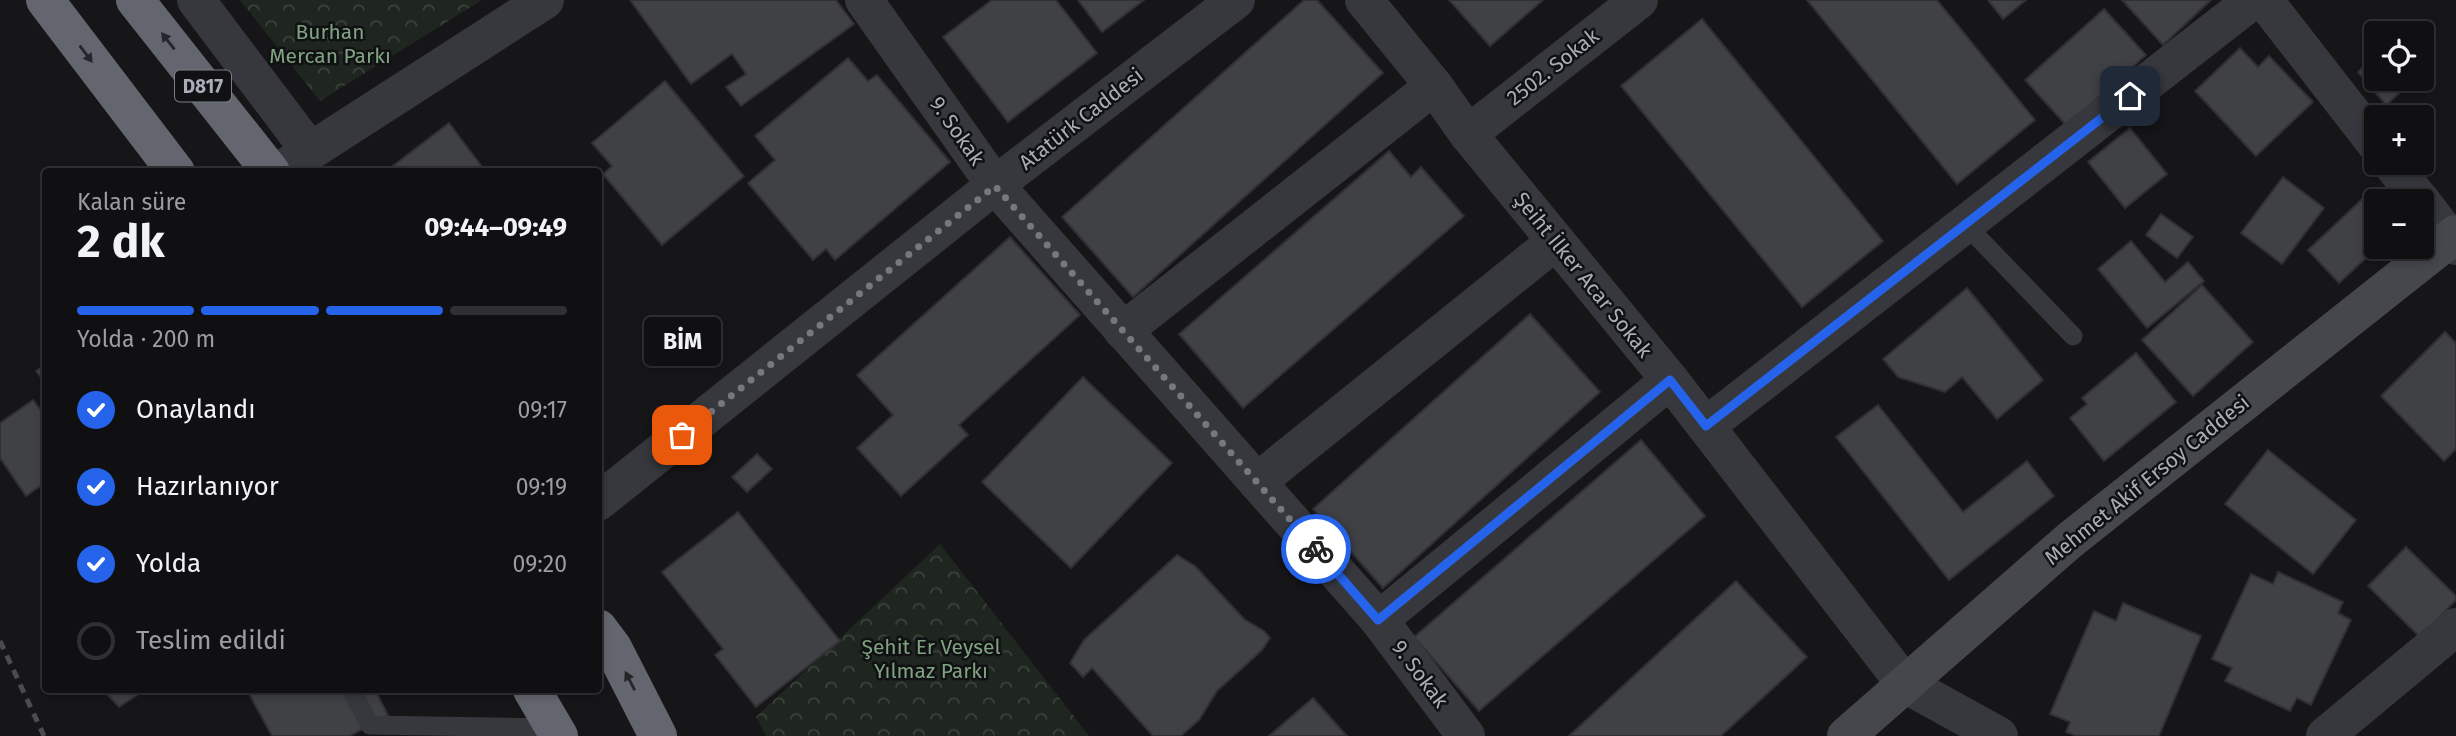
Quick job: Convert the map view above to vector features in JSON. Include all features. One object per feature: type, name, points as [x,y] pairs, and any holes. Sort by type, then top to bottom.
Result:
[{"type":"highway","points":[[45,0],[173,168]]},
{"type":"highway","name":"D817","points":[[135,0],[268,168]]},
{"type":"highway","points":[[602,633],[613,648],[658,736]]},
{"type":"highway","points":[[534,693],[557,732]]},
{"type":"street","points":[[196,0],[310,151]]},
{"type":"street","points":[[284,168],[545,0]]},
{"type":"street","name":"9. Sokak","points":[[864,0],[995,186],[1378,620],[1466,736]]},
{"type":"street","name":"Atatürk Caddesi","points":[[602,499],[995,186],[1236,0]]},
{"type":"street","name":"Şeiht İlker Acar Sokak","points":[[1364,0],[1434,86],[1468,134],[1670,380],[1905,684]]},
{"type":"street","name":"2502. Sokak","points":[[1468,134],[1639,0]]},
{"type":"street","points":[[1706,426],[1965,224],[2273,4],[2364,128]]},
{"type":"street","points":[[1123,331],[1434,86]]},
{"type":"street","points":[[2401,175],[2412,189]]},
{"type":"street","points":[[2434,216],[2454,239]]},
{"type":"street","name":"Mehmet Akif Ersoy Caddesi","points":[[1846,736],[2070,540],[2454,239]]},
{"type":"street","points":[[1256,482],[1556,241]]},
{"type":"street","points":[[1378,620],[1670,380]]},
{"type":"street","points":[[2325,736],[2456,627]]},
{"type":"street","points":[[1905,684],[1945,723],[1999,736]]},
{"type":"lane","points":[[1965,224],[2073,336]]},
{"type":"lane","points":[[353,693],[370,725],[557,732]]},
{"type":"green space","name":"Burhan Mercan Parkı","points":[[240,0],[482,0],[320,101]]},
{"type":"green space","name":"Şehit Er Veysel Yılmaz Parkı","points":[[940,544],[1089,736],[766,736],[756,717]]},
{"type":"building","points":[[630,0],[836,0],[854,24],[741,106],[726,87],[746,74],[732,54],[691,84]]},
{"type":"building","points":[[992,0],[1056,0],[1097,53],[1008,122],[943,37]]},
{"type":"building","points":[[1078,0],[1144,0],[1102,32]]},
{"type":"building","points":[[1304,0],[1317,0],[1383,73],[1133,297],[1062,217]]},
{"type":"building","points":[[1449,0],[1543,0],[1490,46]]},
{"type":"building","points":[[1807,0],[1937,0],[2035,120],[1957,184]]},
{"type":"building","points":[[1988,0],[2026,0],[2003,19]]},
{"type":"building","points":[[2122,0],[2211,0],[2163,45]]},
{"type":"building","points":[[2104,9],[2146,55],[2067,126],[2025,80]]},
{"type":"building","points":[[1702,19],[1883,241],[1802,307],[1621,86]]},
{"type":"building","points":[[2240,48],[2258,67],[2269,56],[2313,102],[2256,156],[2195,91]]},
{"type":"building","points":[[848,58],[868,81],[877,75],[950,162],[835,260],[826,249],[813,260],[748,183],[775,160],[755,136]]},
{"type":"building","points":[[2364,66],[2364,79],[2358,72]]},
{"type":"building","points":[[665,81],[744,176],[662,245],[603,174],[612,166],[592,143]]},
{"type":"building","points":[[2374,91],[2402,91],[2386,105]]},
{"type":"building","points":[[449,123],[483,168],[390,168]]},
{"type":"building","points":[[2130,128],[2167,174],[2125,208],[2088,162]]},
{"type":"building","points":[[1389,151],[1411,177],[1421,167],[1464,216],[1243,408],[1179,334]]},
{"type":"building","points":[[2283,177],[2324,208],[2282,264],[2241,233]]},
{"type":"building","points":[[2364,197],[2365,259],[2339,283],[2308,250]]},
{"type":"building","points":[[2161,214],[2193,237],[2177,258],[2146,235]]},
{"type":"building","points":[[1010,237],[1080,315],[959,425],[968,435],[901,496],[857,448],[893,415],[857,375]]},
{"type":"building","points":[[2131,241],[2165,282],[2188,262],[2204,281],[2147,328],[2098,269]]},
{"type":"building","points":[[2202,285],[2253,342],[2193,396],[2142,340]]},
{"type":"building","points":[[1967,288],[2043,380],[1997,419],[1962,377],[1945,392],[1898,377],[1883,359]]},
{"type":"building","points":[[1530,314],[1600,392],[1383,588],[1313,509]]},
{"type":"building","points":[[2445,332],[2456,343],[2456,449],[2444,461],[2381,396]]},
{"type":"building","points":[[2136,353],[2176,402],[2104,461],[2070,418],[2087,404],[2082,398]]},
{"type":"building","points":[[42,367],[42,379],[36,371]]},
{"type":"building","points":[[1083,377],[1172,463],[1071,568],[982,482]]},
{"type":"building","points":[[33,400],[42,412],[42,485],[26,496],[0,458],[0,423]]},
{"type":"building","points":[[1878,405],[1963,512],[2027,461],[2054,496],[1949,580],[1836,437]]},
{"type":"building","points":[[1641,440],[1705,516],[1479,711],[1414,637]]},
{"type":"building","points":[[2268,450],[2356,520],[2313,574],[2225,504]]},
{"type":"building","points":[[757,454],[772,469],[747,492],[732,477]]},
{"type":"building","points":[[738,512],[840,641],[756,707],[715,655],[723,649],[662,572]]},
{"type":"building","points":[[2406,547],[2456,596],[2456,600],[2420,637],[2368,586]]},
{"type":"building","points":[[1177,555],[1195,566],[1244,619],[1264,631],[1270,638],[1262,650],[1217,691],[1199,720],[1181,736],[1153,736],[1092,668],[1083,677],[1070,663],[1084,640]]},
{"type":"building","points":[[2278,572],[2343,602],[2338,613],[2351,620],[2311,705],[2297,698],[2290,711],[2225,681],[2232,668],[2212,659],[2251,574],[2273,584]]},
{"type":"building","points":[[1736,581],[1807,657],[1721,736],[1569,736]]},
{"type":"building","points":[[2123,603],[2201,636],[2159,736],[2076,736],[2066,732],[2070,722],[2050,714],[2094,611],[2116,621]]},
{"type":"building","points":[[106,693],[140,693],[119,707]]},
{"type":"building","points":[[249,693],[377,693],[388,715],[350,736],[272,736]]},
{"type":"building","points":[[1313,698],[1347,736],[1269,736]]},
{"type":"railway","points":[[0,641],[44,736]]},
{"type":"way so far","points":[[682,435],[995,186],[1316,549]]},
{"type":"place","name":"BİM","points":[[682,435]]},
{"type":"route","points":[[1316,549],[1378,620],[1670,380],[1706,426],[2130,96]]}]
